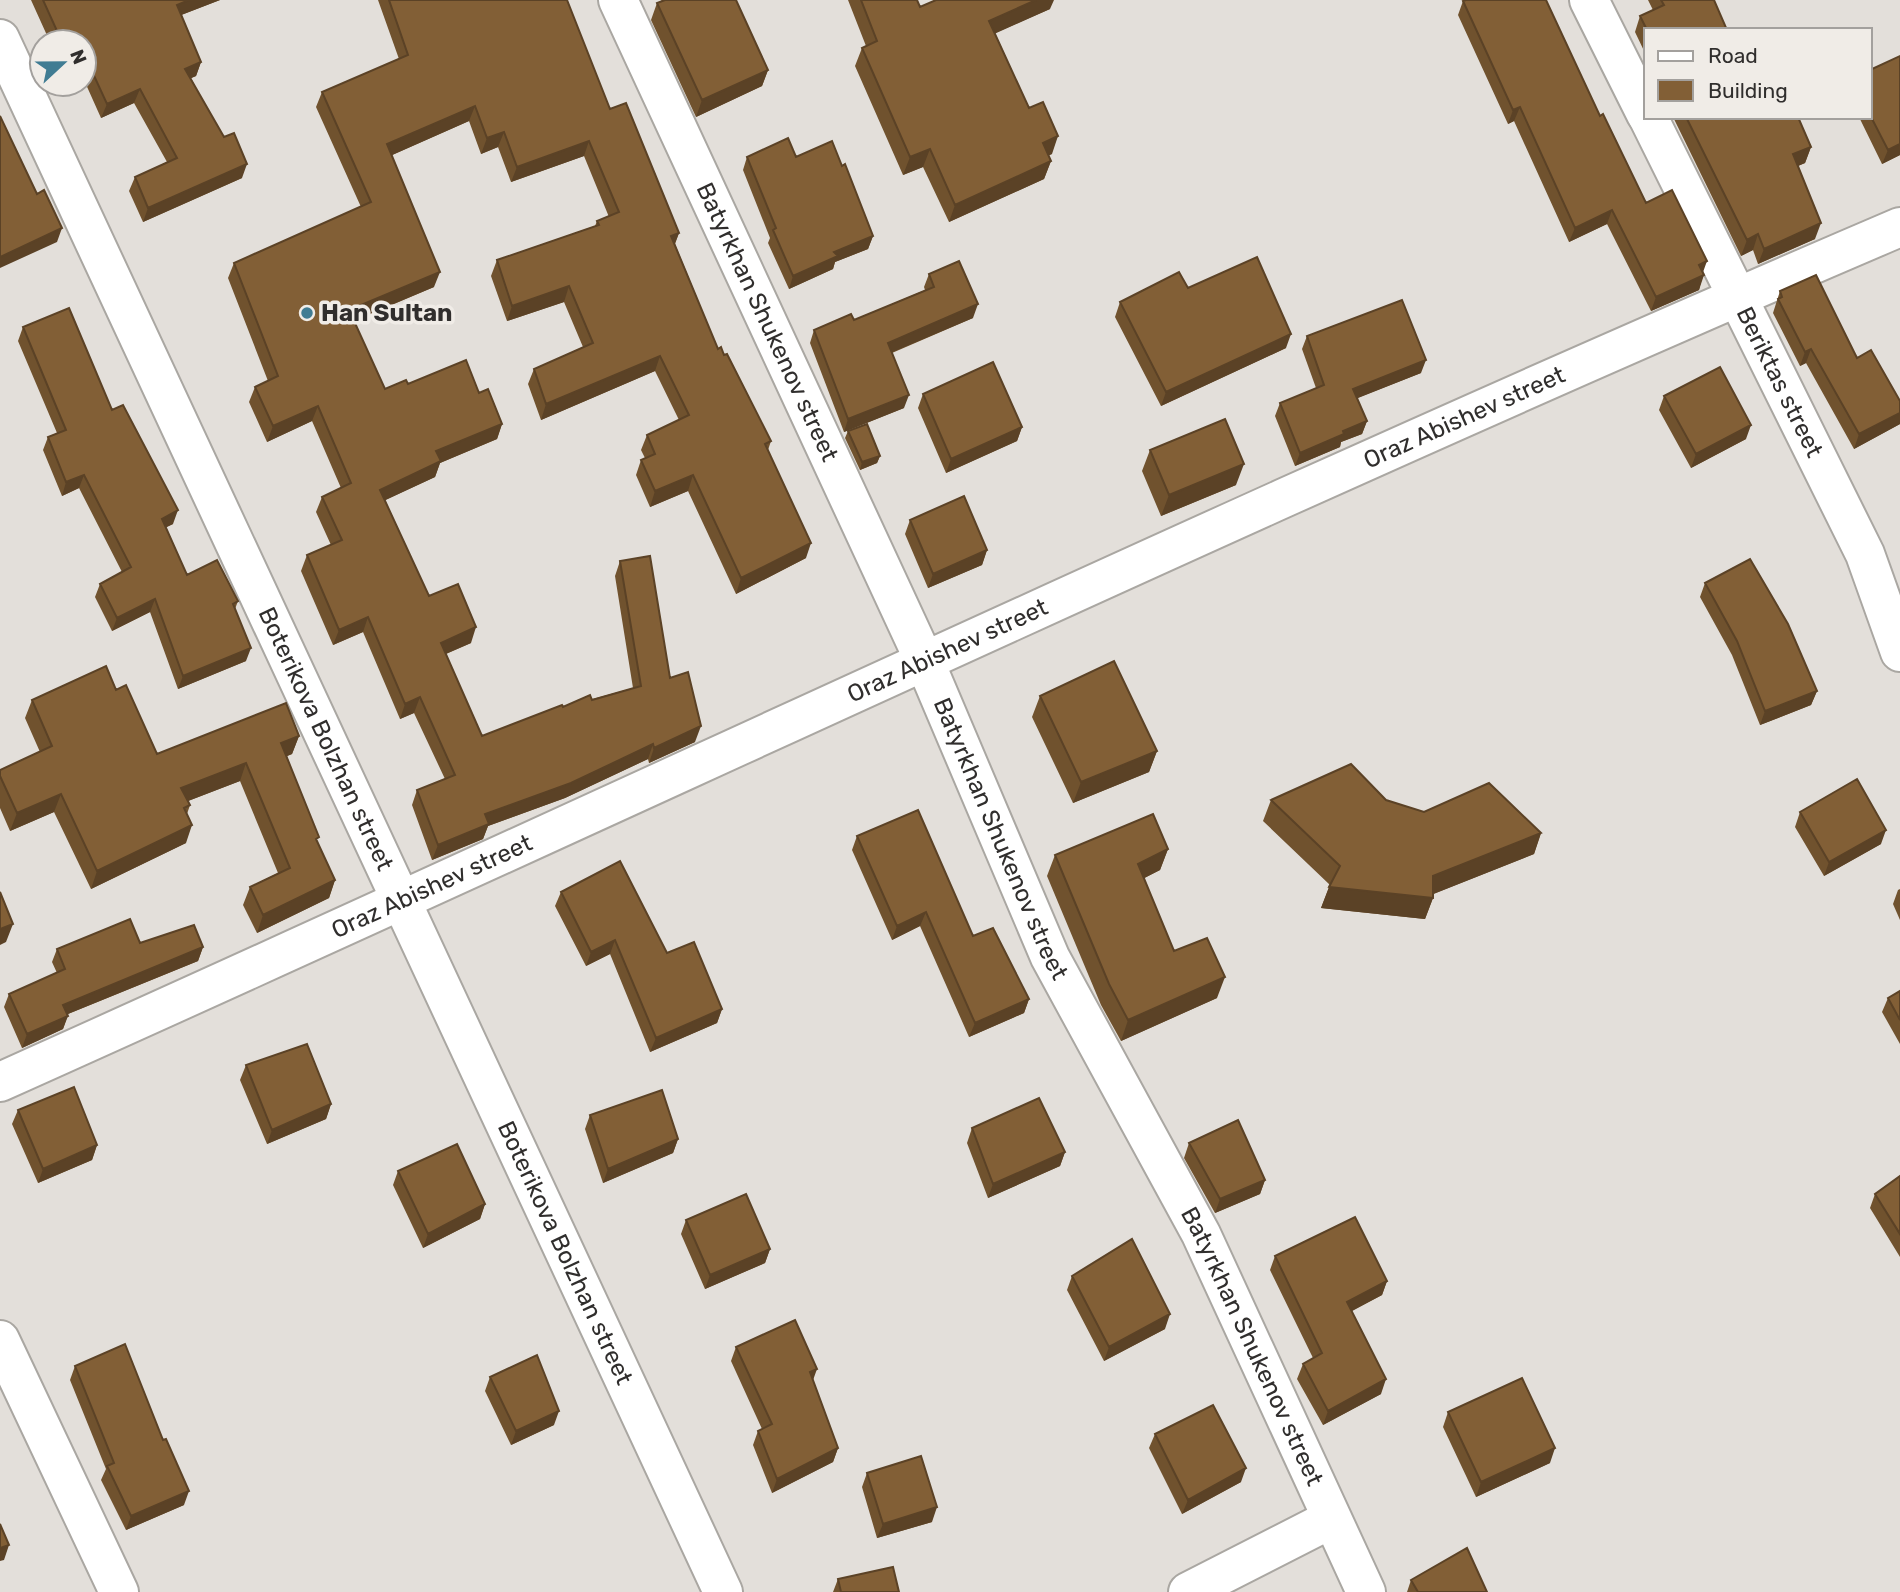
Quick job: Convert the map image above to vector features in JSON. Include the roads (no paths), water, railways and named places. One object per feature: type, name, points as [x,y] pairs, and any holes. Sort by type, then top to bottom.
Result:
[{"type":"street","name":"Batyrkhan Shukenov street","points":[[618,0],[924,660],[1050,957],[1201,1234],[1366,1592]]},
{"type":"street","name":"Beriktas street","points":[[1589,0],[1644,109]]},
{"type":"street","name":"Boterikova Bolzhan street","points":[[0,39],[404,901],[723,1592]]},
{"type":"street","name":"Beriktas street","points":[[1649,119],[1865,554],[1900,652]]},
{"type":"street","name":"Oraz Abishev street","points":[[0,1082],[404,901],[924,660],[1739,296],[1900,227]]},
{"type":"street","points":[[0,1340],[119,1592]]},
{"type":"street","points":[[1188,1592],[1331,1519]]},
{"type":"place","name":"Han Sultan","points":[[307,313]]}]
